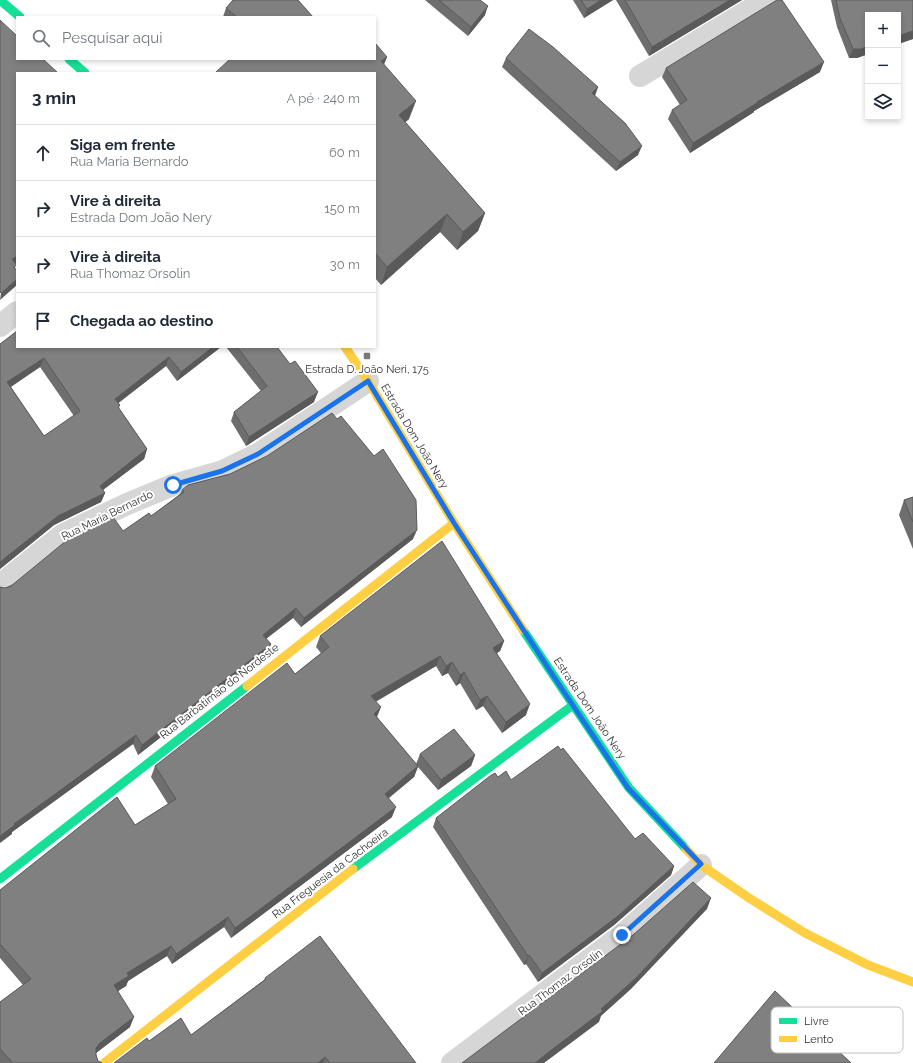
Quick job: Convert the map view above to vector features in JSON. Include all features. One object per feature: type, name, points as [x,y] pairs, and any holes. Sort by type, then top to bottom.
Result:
[{"type":"street","points":[[0,0],[19,16]]},
{"type":"street","points":[[640,76],[766,0]]},
{"type":"street","points":[[70,60],[84,72]]},
{"type":"street","points":[[0,326],[16,313]]},
{"type":"street","name":"Estrada Dom João Nery","points":[[346,348],[368,381],[454,523],[628,788],[701,864],[749,898],[805,933],[868,965],[913,982]]},
{"type":"street","name":"Rua Maria Bernardo","points":[[0,585],[62,535],[134,501],[173,485],[222,471],[258,454],[368,381]]},
{"type":"street","name":"Rua Barbatimão do Nordeste","points":[[0,879],[454,523]]},
{"type":"street","name":"Rua Freguesia da Cachoeira","points":[[104,1063],[348,873],[573,705]]},
{"type":"street","name":"Rua Thomaz Orsolin","points":[[452,1063],[622,935],[701,864]]},
{"type":"building","points":[[233,0],[298,0],[312,16],[236,16],[226,8]]},
{"type":"building","points":[[439,0],[480,0],[488,6],[471,27]]},
{"type":"building","points":[[581,0],[601,0],[587,9]]},
{"type":"building","points":[[625,0],[730,0],[652,47]]},
{"type":"building","points":[[777,0],[782,0],[824,62],[757,102],[693,143],[672,110],[687,100],[666,68]]},
{"type":"building","points":[[836,0],[913,0],[913,31],[901,35],[901,12],[865,12],[865,47],[861,49],[853,49],[840,18]]},
{"type":"building","points":[[0,20],[16,35],[16,60],[44,60],[57,72],[16,72],[16,257],[12,259],[16,264],[14,267],[16,270],[16,280],[1,293]]},
{"type":"building","points":[[529,29],[553,47],[598,87],[592,93],[625,123],[642,146],[620,162],[506,58]]},
{"type":"building","points":[[376,44],[387,57],[381,61],[416,101],[399,115],[485,213],[463,232],[447,214],[387,267],[376,254],[376,72],[216,72],[229,60],[376,60]]},
{"type":"building","points":[[16,332],[16,348],[212,348],[181,372],[169,357],[115,399],[120,405],[118,407],[147,449],[100,486],[105,493],[58,516],[0,562],[0,344]],"holes":[[[44,358],[80,411],[44,436],[7,382]]]},
{"type":"building","points":[[238,348],[278,348],[290,364],[295,361],[318,392],[249,437],[234,412],[267,386]]},
{"type":"building","points":[[332,413],[337,419],[341,416],[374,456],[383,449],[416,500],[417,530],[304,618],[296,608],[263,635],[271,644],[142,745],[136,735],[14,824],[15,825],[0,836],[0,587],[5,588],[11,586],[72,536],[113,517],[123,531],[149,513],[151,516],[184,492],[182,490],[188,485],[230,474],[267,456]]},
{"type":"building","points":[[913,497],[913,522],[904,500]]},
{"type":"building","points":[[442,541],[504,641],[493,648],[530,704],[506,722],[487,696],[480,700],[464,672],[460,675],[452,662],[446,666],[440,656],[371,696],[381,707],[374,714],[418,766],[385,794],[396,807],[235,928],[228,917],[176,954],[171,946],[127,973],[129,976],[114,985],[134,1017],[100,1043],[96,1048],[98,1061],[102,1063],[13,1063],[0,1049],[0,1002],[31,979],[1,945],[0,946],[0,890],[117,797],[135,825],[176,799],[155,766],[287,663],[295,674],[329,647],[320,636]]},
{"type":"building","points":[[454,729],[475,755],[441,780],[420,754]]},
{"type":"building","points":[[558,746],[561,750],[563,748],[635,839],[643,833],[674,866],[618,916],[542,973],[529,955],[528,956],[436,818],[495,773],[498,777],[506,771],[511,780]]},
{"type":"building","points":[[693,882],[711,898],[635,979],[601,1009],[603,1011],[535,1063],[462,1063],[633,935]]},
{"type":"building","points":[[320,936],[416,1063],[330,1063],[325,1057],[318,1063],[114,1063],[147,1038],[149,1041],[181,1018],[191,1035],[266,979],[265,978]]},
{"type":"building","points":[[775,991],[792,1007],[771,1007],[771,1053],[840,1053],[851,1063],[714,1063]]},
{"type":"traffic: fast","points":[[0,0],[19,16]]},
{"type":"traffic: fast","points":[[70,60],[84,72]]},
{"type":"traffic: fast","points":[[523,630],[629,788],[686,849]]},
{"type":"traffic: fast","points":[[0,879],[247,686]]},
{"type":"traffic: fast","points":[[353,869],[573,705]]},
{"type":"traffic: slow","points":[[346,348],[368,381],[454,523],[523,630]]},
{"type":"traffic: slow","points":[[247,686],[454,523]]},
{"type":"traffic: slow","points":[[686,849],[701,865],[749,898],[805,933],[868,965],[913,982]]},
{"type":"traffic: slow","points":[[104,1063],[353,869]]},
{"type":"place","name":"Estrada D. João Neri, 175","points":[[367,356]]},
{"type":"route","points":[[173,485],[222,471],[258,454],[368,381],[454,523],[628,788],[701,864],[622,935]]}]
